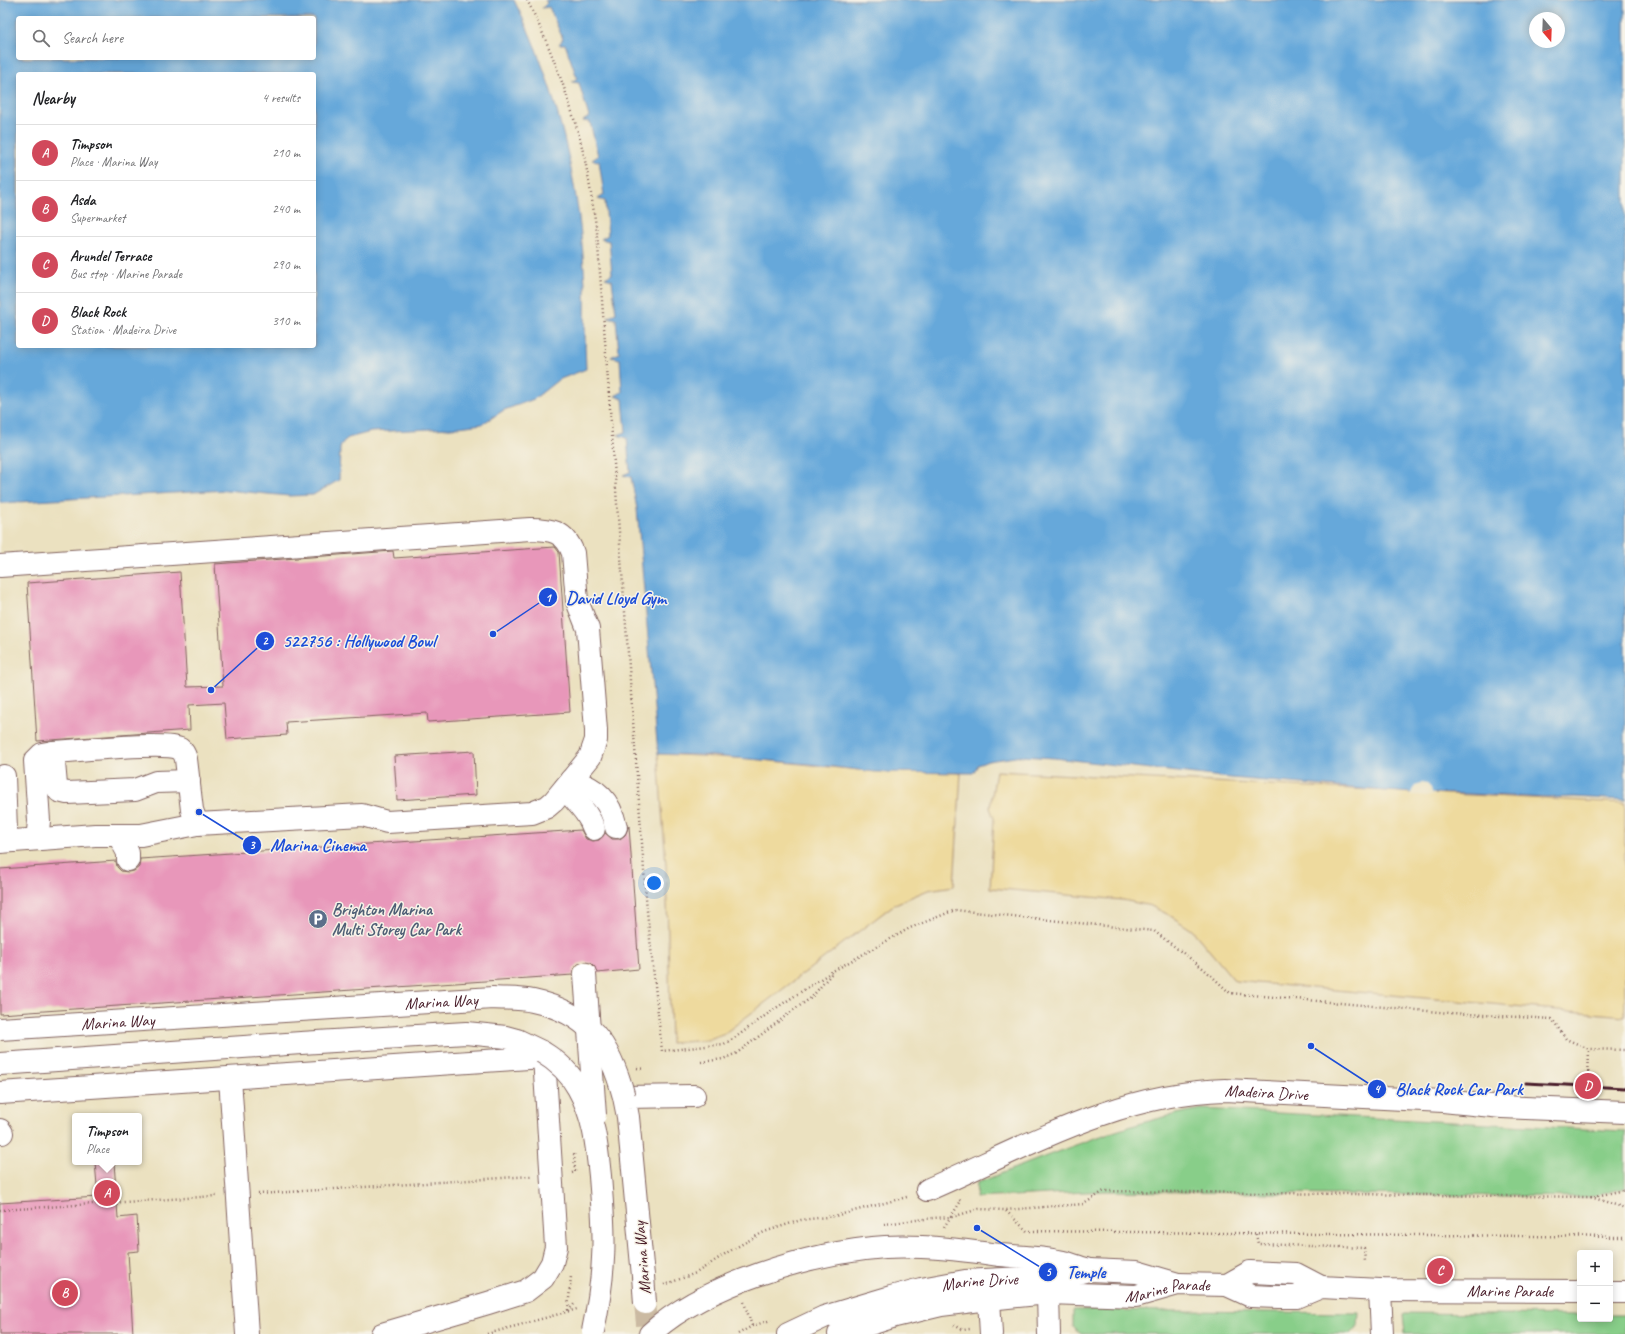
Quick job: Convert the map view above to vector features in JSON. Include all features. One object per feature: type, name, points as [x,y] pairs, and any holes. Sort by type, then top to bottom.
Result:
[{"type":"street","points":[[0,566],[530,529],[549,530],[556,532],[567,541],[573,553],[577,601],[588,630],[596,730],[596,740],[590,757],[554,801],[547,807],[532,813],[387,822],[362,815],[198,824],[141,835],[95,835],[2,842],[6,830],[3,784]]},
{"type":"street","points":[[35,839],[39,821],[35,761],[42,754],[53,752],[170,746],[179,749],[184,753],[192,810],[198,824]]},
{"type":"street","points":[[53,752],[56,785],[59,791],[67,793],[135,790],[156,782],[189,781]]},
{"type":"street","points":[[568,784],[587,785],[599,794],[607,803],[613,814],[616,827]]},
{"type":"street","points":[[568,784],[575,801],[589,817],[594,829]]},
{"type":"street","points":[[119,836],[128,853],[128,860]]},
{"type":"street","points":[[585,974],[593,1076],[596,1140]]},
{"type":"street","name":"Marina Way","points":[[0,1029],[493,998],[532,1001],[554,1007],[570,1014],[592,1030],[603,1043],[614,1064],[624,1096],[628,1116],[638,1220],[652,1295]]},
{"type":"street","name":"Marina Way","points":[[0,1064],[466,1033],[491,1035],[518,1040],[542,1052],[559,1064],[578,1087],[592,1121],[596,1140],[602,1199],[604,1257],[593,1332]]},
{"type":"street","points":[[0,1093],[544,1057],[556,1247],[552,1263],[543,1278],[533,1287],[517,1294],[382,1334]]},
{"type":"street","points":[[230,1078],[247,1334]]},
{"type":"street","name":"Madeira Drive","points":[[918,1194],[968,1172],[1003,1154],[1102,1113],[1158,1097],[1200,1091],[1225,1090],[1443,1101],[1502,1107],[1625,1112]]},
{"type":"street","points":[[624,1096],[694,1096]]},
{"type":"street","points":[[650,1334],[669,1319],[702,1300],[765,1272],[828,1255],[885,1247],[918,1247],[1062,1262],[1089,1270]]},
{"type":"street","name":"Marine Drive","points":[[788,1334],[824,1318],[921,1289],[965,1281],[1064,1276],[1089,1270],[1137,1272],[1178,1284]]},
{"type":"street","name":"Marine Parade","points":[[989,1299],[1048,1293],[1136,1296],[1178,1284],[1227,1284],[1251,1296],[1273,1297],[1297,1297],[1321,1287],[1380,1290],[1577,1291]]},
{"type":"street","points":[[1380,1290],[1382,1334]]},
{"type":"street","points":[[1613,1292],[1625,1292]]},
{"type":"street","points":[[1048,1293],[1049,1334]]},
{"type":"street","points":[[989,1299],[991,1334]]},
{"type":"street","name":"Marine Drive","points":[[839,1334],[903,1314],[941,1305],[989,1299]]},
{"type":"path","points":[[527,0],[542,29],[575,119],[589,183],[597,232],[647,911],[662,1052],[724,1044],[773,1010],[834,971],[910,928],[955,910],[1154,931],[1204,969],[1230,993],[1390,1008],[1552,1019],[1566,1039],[1590,1049],[1625,1050]]},
{"type":"path","points":[[701,1062],[723,1059],[737,1052],[811,998],[834,971]]},
{"type":"path","points":[[1588,1080],[1590,1049]]},
{"type":"path","points":[[0,1210],[575,1172],[574,1149]]},
{"type":"path","points":[[952,1217],[979,1209],[1005,1210],[1084,1204],[1104,1191],[1591,1197],[1625,1190]]},
{"type":"path","points":[[652,1295],[696,1273],[728,1252],[764,1232],[801,1220],[834,1216],[918,1194]]},
{"type":"path","points":[[1591,1197],[1625,1208]]},
{"type":"path","points":[[1005,1210],[1027,1231],[1625,1237]]},
{"type":"path","points":[[1256,1234],[1258,1244],[1364,1248],[1365,1262]]},
{"type":"path","points":[[568,1311],[571,1272]]},
{"type":"path","points":[[738,1302],[749,1297]]},
{"type":"path","points":[[743,1299],[752,1326]]},
{"type":"path","points":[[487,1334],[583,1307]]},
{"type":"green space","points":[[1201,1109],[1625,1131],[1625,1188],[1591,1197],[1104,1191],[976,1198],[977,1183],[1116,1131],[1172,1115]]},
{"type":"green space","points":[[1073,1310],[1359,1313],[1358,1325],[1350,1334],[1081,1334],[1073,1327]]},
{"type":"green space","points":[[1403,1314],[1577,1315],[1577,1322],[1613,1322],[1613,1315],[1625,1315],[1625,1334],[1405,1334]]},
{"type":"sand","points":[[658,754],[752,759],[868,771],[961,773],[954,886],[928,890],[895,904],[725,1033],[707,1040],[671,1043],[666,865]]},
{"type":"sand","points":[[996,771],[1625,803],[1625,1016],[1235,981],[1192,930],[1169,915],[1151,906],[1123,900],[990,888],[994,818],[990,808]]},
{"type":"water","points":[[0,0],[514,0],[543,68],[564,138],[572,174],[578,210],[585,284],[586,369],[558,380],[534,399],[504,410],[482,424],[451,428],[371,432],[348,438],[343,442],[340,448],[339,480],[313,495],[289,496],[226,490],[0,503]]},
{"type":"water","points":[[545,0],[1625,0],[1625,800],[1574,797],[1547,798],[1411,793],[1231,778],[1054,758],[1022,756],[988,761],[978,765],[973,773],[875,772],[810,764],[700,755],[658,754],[637,509],[631,477],[623,475],[630,472],[627,438],[618,435],[626,432],[623,399],[615,396],[622,392],[620,359],[611,357],[619,353],[616,319],[608,317],[616,313],[612,280],[605,278],[612,274],[609,241],[601,239],[608,235],[605,201],[598,199],[604,195],[599,161],[592,160],[598,156],[590,122],[583,121],[589,117],[579,83],[572,82],[577,78],[565,44],[559,44],[563,39],[549,7],[542,8],[547,3]]},
{"type":"pier","points":[[1422,783],[1427,784],[1431,788],[1433,796],[1410,795],[1415,785]]},
{"type":"building","points":[[555,547],[559,552],[570,712],[428,722],[427,713],[286,722],[287,735],[227,739],[224,703],[189,705],[190,730],[37,741],[27,583],[180,572],[187,687],[223,686],[215,564],[393,551],[394,558]]},
{"type":"building","points":[[474,751],[476,795],[397,800],[394,756]]},
{"type":"building","name":"Brighton Marina Multi Storey Car Park","points":[[629,826],[639,969],[597,973],[595,967],[591,963],[585,962],[578,964],[574,969],[573,975],[0,1014],[0,869],[116,861],[117,867],[121,871],[128,872],[134,871],[139,867],[140,859],[581,830],[586,839],[593,841],[599,840],[605,833],[612,839],[620,839],[625,835]]},
{"type":"building","points":[[95,1165],[114,1165],[118,1218],[137,1216],[139,1251],[128,1252],[133,1334],[0,1334],[0,1203],[98,1197]]},
{"type":"tunnel","points":[[645,1303],[648,1334]]},
{"type":"railway","points":[[1526,1083],[1625,1088]]},
{"type":"place","name":"David Lloyd Gym","points":[[493,634]]},
{"type":"place","name":"522756 : Hollywood Bowl","points":[[211,690]]},
{"type":"place","name":"Marina Cinema","points":[[199,812]]},
{"type":"place","name":"Brighton Marina Multi Storey Car Park","points":[[318,919]]},
{"type":"place","name":"Black Rock Car Park","points":[[1311,1046]]},
{"type":"place","name":"Black Rock","points":[[1588,1086]]},
{"type":"place","name":"Timpson","points":[[107,1193]]},
{"type":"place","name":"Temple","points":[[977,1228]]},
{"type":"place","name":"Arundel Terrace","points":[[1440,1271]]},
{"type":"place","name":"Asda","points":[[65,1293]]}]
